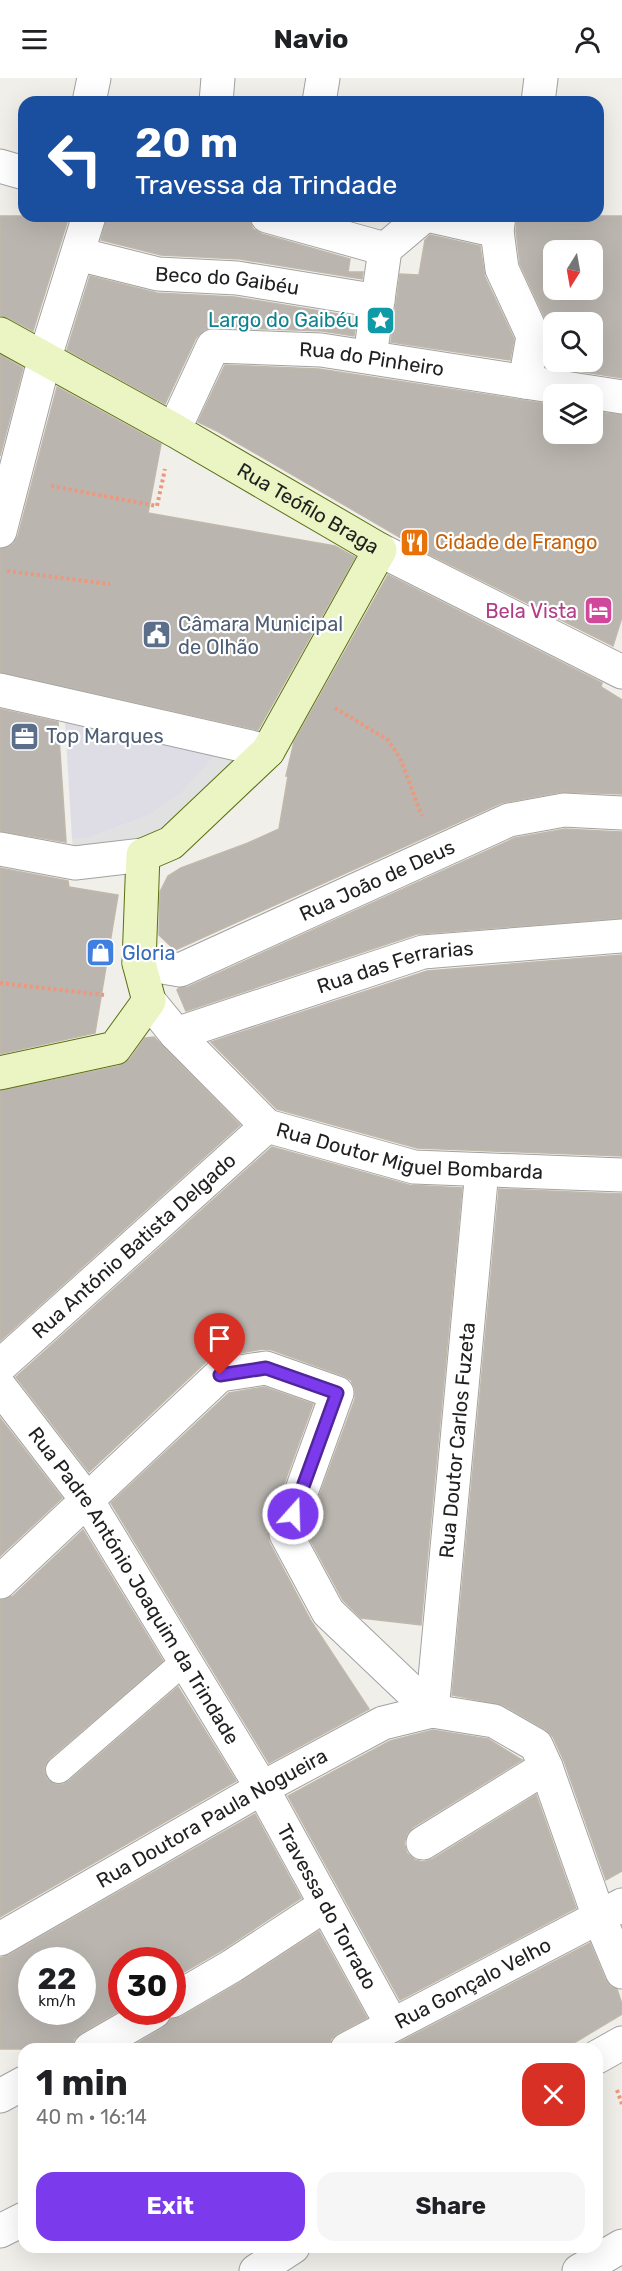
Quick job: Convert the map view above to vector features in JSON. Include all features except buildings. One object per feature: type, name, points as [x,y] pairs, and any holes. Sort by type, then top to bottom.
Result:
[{"type":"street","points":[[90,96],[94,78]]},
{"type":"street","points":[[216,96],[218,78]]},
{"type":"street","points":[[320,96],[323,78]]},
{"type":"street","points":[[539,96],[541,78]]},
{"type":"street","points":[[0,166],[18,171]]},
{"type":"street","points":[[0,531],[14,480],[12,427],[45,357],[87,222]]},
{"type":"street","points":[[312,222],[335,225],[385,249]]},
{"type":"street","points":[[370,357],[385,249],[417,222]]},
{"type":"street","points":[[498,223],[502,268],[533,336],[525,382]]},
{"type":"street","name":"Beco do Gaibéu","points":[[78,254],[158,274],[237,278],[378,301]]},
{"type":"street","name":"Rua Teófilo Braga","points":[[0,334],[174,430],[380,550],[622,672]]},
{"type":"street","name":"Rua do Pinheiro","points":[[174,430],[213,346],[321,350],[622,397]]},
{"type":"street","points":[[0,849],[75,863],[143,855],[171,843],[268,751],[380,550]]},
{"type":"street","points":[[0,690],[268,751]]},
{"type":"street","name":"Rua João de Deus","points":[[139,963],[180,970],[509,820],[564,810],[622,813]]},
{"type":"street","name":"Rua Doutor Miguel Bombarda","points":[[143,855],[139,963],[149,1000],[176,1034],[267,1126],[414,1167],[622,1175]]},
{"type":"street","name":"Rua das Ferrarias","points":[[176,1034],[423,952],[622,936]]},
{"type":"street","points":[[0,1073],[115,1048],[149,1000]]},
{"type":"street","name":"Rua António Batista Delgado","points":[[0,1366],[267,1126]]},
{"type":"street","name":"Rua Doutor Carlos Fuzeta","points":[[432,1712],[482,1170]]},
{"type":"street","points":[[0,1582],[220,1375],[266,1368],[337,1393],[286,1534],[328,1612],[432,1712],[494,1721],[536,1745],[610,1911],[622,1972]]},
{"type":"street","name":"Rua Padre António Joaquim da Trindade","points":[[0,1387],[87,1500],[262,1788]]},
{"type":"street","name":"Rua Doutora Paula Nogueira","points":[[0,1939],[262,1788],[383,1723],[432,1712]]},
{"type":"street","points":[[423,1844],[546,1767]]},
{"type":"street","name":"Travessa do Torrado","points":[[262,1788],[392,2025]]},
{"type":"street","points":[[186,1993],[326,1905]]},
{"type":"street","name":"Rua Gonçalo Velho","points":[[358,2043],[610,1911]]},
{"type":"street","points":[[100,2043],[132,2025]]},
{"type":"street","points":[[603,2054],[622,2043]]},
{"type":"street","points":[[0,2096],[18,2086]]},
{"type":"street","points":[[0,2231],[18,2222]]},
{"type":"street","points":[[579,2271],[622,2246]]},
{"type":"street","points":[[256,2271],[284,2253]]},
{"type":"lane","points":[[59,1770],[185,1661]]},
{"type":"path","points":[[14,480],[157,506],[174,430]]},
{"type":"path","points":[[0,571],[110,584]]},
{"type":"path","points":[[302,690],[354,718],[388,740],[400,758],[436,853]]},
{"type":"path","points":[[0,983],[149,1000]]},
{"type":"shaded area","points":[[64,705],[227,742],[180,794],[149,815],[89,838],[72,839]]},
{"type":"shaded area","points":[[227,742],[252,766],[171,843],[75,863],[72,839],[89,838],[149,815],[180,794]]},
{"type":"place","name":"Largo do Gaibéu","points":[[380,320]]},
{"type":"place","name":"Cidade de Frango","points":[[414,542]]},
{"type":"place","name":"Bela Vista","points":[[598,611]]},
{"type":"place","name":"Câmara Municipal de Olhão","points":[[157,635]]},
{"type":"place","name":"Top Marques","points":[[25,736]]},
{"type":"place","name":"Gloria","points":[[101,953]]},
{"type":"route","points":[[220,1375],[266,1368],[337,1393],[293,1514]]}]
